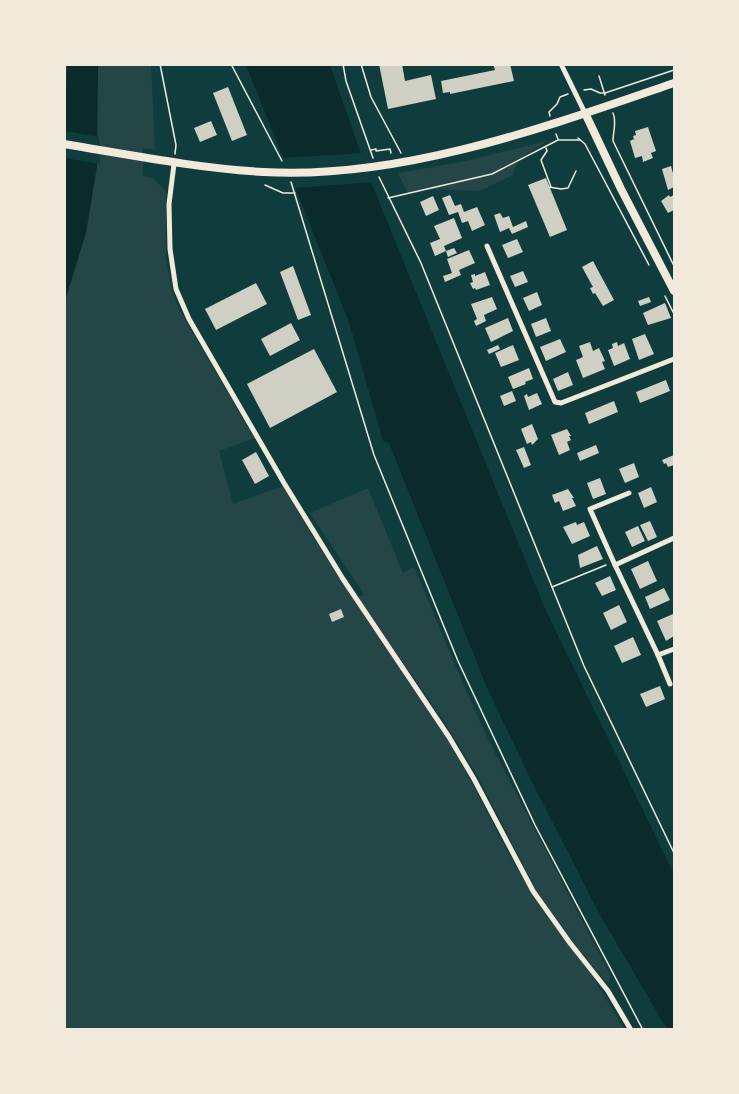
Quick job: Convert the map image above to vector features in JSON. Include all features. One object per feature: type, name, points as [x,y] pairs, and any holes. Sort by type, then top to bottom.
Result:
[{"type":"main road","points":[[64,144],[174,164],[263,172],[336,171],[405,162],[475,146],[675,83]]},
{"type":"main road","points":[[585,113],[621,189],[675,291]]},
{"type":"street","points":[[561,64],[585,113]]},
{"type":"street","points":[[174,164],[169,204],[170,249],[176,289],[189,319],[284,483],[343,579],[449,736],[533,891],[608,992],[631,1029]]},
{"type":"street","points":[[487,246],[555,402],[561,403],[675,359]]},
{"type":"street","points":[[629,493],[591,508],[670,684]]},
{"type":"street","points":[[614,563],[675,538]]},
{"type":"street","points":[[658,655],[675,649]]},
{"type":"path","points":[[160,64],[176,145],[174,164]]},
{"type":"path","points":[[231,64],[284,164]]},
{"type":"path","points":[[343,64],[346,81],[373,159]]},
{"type":"path","points":[[361,64],[371,97],[405,162]]},
{"type":"path","points":[[553,123],[549,112],[560,97],[591,89],[604,93],[675,70]]},
{"type":"path","points":[[599,76],[604,93]]},
{"type":"path","points":[[616,118],[613,141],[675,266]]},
{"type":"path","points":[[556,134],[558,140]]},
{"type":"path","points":[[388,198],[492,174],[558,140],[579,139],[585,144],[649,266]]},
{"type":"path","points":[[546,148],[547,151],[541,160],[550,187],[568,188],[576,171]]},
{"type":"path","points":[[370,150],[390,149]]},
{"type":"path","points":[[288,173],[296,193],[374,455],[458,661],[535,825],[643,1029]]},
{"type":"path","points":[[379,177],[422,263],[584,666],[675,853]]},
{"type":"path","points":[[265,185],[283,193],[296,193]]},
{"type":"path","points":[[664,293],[675,314]]},
{"type":"path","points":[[552,588],[614,563]]},
{"type":"shaded area","points":[[64,65],[151,65],[155,149],[143,149],[143,176],[153,178],[166,191],[166,259],[173,295],[254,438],[219,451],[233,504],[283,486],[341,580],[444,734],[528,886],[589,971],[624,1029],[65,1029]]},
{"type":"shaded area","points":[[67,65],[98,65],[97,166],[86,233],[65,301],[64,138]]},
{"type":"shaded area","points":[[246,65],[330,65],[371,182],[546,611],[674,874],[674,1029],[667,1029],[600,915],[488,690],[389,443],[383,441],[349,322]]},
{"type":"shaded area","points":[[550,140],[522,158],[513,175],[479,191],[433,189],[408,193],[398,173],[461,162]]},
{"type":"shaded area","points":[[368,488],[403,573],[414,567],[489,741],[611,976],[609,981],[606,982],[579,950],[536,890],[477,775],[439,714],[358,598],[364,594],[310,513]]},
{"type":"pier","points":[[65,131],[99,137],[100,164],[64,158]]},
{"type":"pier","points":[[365,153],[375,182],[294,188],[281,158]]},
{"type":"building","points":[[379,64],[402,64],[405,81],[431,75],[436,99],[388,109]]},
{"type":"building","points":[[493,64],[510,64],[514,81],[450,94],[450,92],[443,93],[441,81],[495,70]]},
{"type":"building","points":[[228,87],[247,135],[232,141],[213,93]]},
{"type":"building","points":[[211,121],[217,135],[200,142],[194,128]]},
{"type":"building","points":[[648,127],[656,151],[651,153],[653,158],[643,162],[642,156],[635,158],[630,141],[636,135],[635,131]]},
{"type":"building","points":[[671,166],[674,187],[668,190],[662,169]]},
{"type":"building","points":[[546,178],[567,230],[550,237],[528,185]]},
{"type":"building","points":[[450,195],[455,206],[461,204],[464,212],[477,207],[485,225],[472,231],[468,221],[462,223],[458,212],[449,215],[442,198]]},
{"type":"building","points":[[669,195],[670,197],[674,195],[674,210],[668,213],[661,201]]},
{"type":"building","points":[[433,196],[439,210],[426,216],[420,202]]},
{"type":"building","points":[[500,213],[503,218],[509,216],[513,227],[526,221],[528,227],[512,234],[509,228],[500,232],[494,215]]},
{"type":"building","points":[[454,218],[462,238],[444,246],[446,251],[435,256],[430,243],[440,239],[434,226]]},
{"type":"building","points":[[517,239],[523,252],[508,258],[502,245]]},
{"type":"building","points":[[454,248],[457,253],[448,257],[446,251]]},
{"type":"building","points":[[469,250],[475,263],[459,270],[461,275],[445,282],[443,276],[452,273],[447,259]]},
{"type":"building","points":[[593,261],[614,300],[603,306],[595,293],[593,294],[590,288],[593,287],[582,267]]},
{"type":"building","points":[[293,266],[311,315],[298,320],[280,272]]},
{"type":"building","points":[[523,271],[528,282],[515,287],[510,276]]},
{"type":"building","points":[[485,272],[490,285],[473,289],[470,283],[473,282],[471,275],[475,274],[475,276]]},
{"type":"building","points":[[256,283],[267,304],[216,330],[205,309]]},
{"type":"building","points":[[537,292],[542,305],[529,311],[523,298]]},
{"type":"building","points":[[492,297],[497,309],[484,315],[486,321],[476,326],[474,321],[477,319],[471,304]]},
{"type":"building","points":[[649,297],[651,302],[640,306],[638,301]]},
{"type":"building","points":[[665,303],[671,318],[648,325],[643,313]]},
{"type":"building","points":[[508,318],[513,331],[491,342],[485,328]]},
{"type":"building","points":[[546,318],[551,331],[536,337],[531,324]]},
{"type":"building","points":[[291,323],[300,340],[270,356],[261,339]]},
{"type":"building","points":[[645,334],[654,354],[639,360],[632,339]]},
{"type":"building","points":[[560,339],[566,352],[546,361],[540,347]]},
{"type":"building","points":[[590,342],[593,351],[599,348],[605,361],[602,362],[605,369],[583,378],[576,360],[583,357],[579,346]]},
{"type":"building","points":[[617,342],[618,346],[624,343],[630,359],[614,366],[608,350],[613,348],[612,344]]},
{"type":"building","points":[[498,345],[500,349],[489,354],[487,350]]},
{"type":"building","points":[[513,345],[519,360],[501,367],[495,353]]},
{"type":"building","points":[[314,349],[337,392],[270,428],[247,384]]},
{"type":"building","points":[[529,368],[533,379],[513,389],[508,377]]},
{"type":"building","points":[[568,372],[573,385],[558,391],[553,379]]},
{"type":"building","points":[[666,380],[670,391],[640,403],[636,392]]},
{"type":"building","points":[[512,391],[516,401],[504,406],[500,396]]},
{"type":"building","points":[[537,393],[542,404],[529,410],[524,396],[527,394],[528,397]]},
{"type":"building","points":[[614,401],[618,412],[589,424],[585,413]]},
{"type":"building","points":[[532,424],[538,439],[532,445],[531,442],[527,444],[521,429]]},
{"type":"building","points":[[567,429],[571,436],[569,436],[571,440],[567,442],[570,450],[559,455],[551,435]]},
{"type":"building","points":[[596,445],[599,453],[580,461],[577,453]]},
{"type":"building","points":[[524,447],[531,465],[524,468],[516,450]]},
{"type":"building","points":[[256,452],[269,476],[255,484],[242,460]]},
{"type":"building","points":[[674,455],[674,465],[668,467],[666,463],[664,464],[662,460]]},
{"type":"building","points":[[634,463],[639,477],[625,483],[619,469]]},
{"type":"building","points":[[600,478],[606,494],[593,499],[587,483]]},
{"type":"building","points":[[651,487],[657,502],[644,508],[638,493]]},
{"type":"building","points":[[568,489],[576,506],[563,511],[559,501],[555,503],[552,495]]},
{"type":"building","points":[[650,521],[657,537],[648,541],[640,525]]},
{"type":"building","points":[[576,522],[577,525],[584,522],[590,536],[572,544],[563,527]]},
{"type":"building","points":[[638,526],[645,541],[632,547],[625,532]]},
{"type":"building","points":[[597,546],[603,559],[580,568],[578,555]]},
{"type":"building","points":[[648,561],[657,581],[640,589],[631,569]]},
{"type":"building","points":[[610,576],[616,590],[602,596],[595,583]]},
{"type":"building","points":[[664,588],[670,600],[650,609],[645,597]]},
{"type":"building","points":[[619,605],[627,622],[611,630],[603,613]]},
{"type":"building","points":[[341,609],[344,617],[332,622],[329,614]]},
{"type":"building","points":[[673,614],[674,636],[666,641],[657,621]]},
{"type":"building","points":[[633,637],[641,655],[622,663],[614,646]]},
{"type":"building","points":[[660,686],[665,699],[646,707],[640,694]]}]
